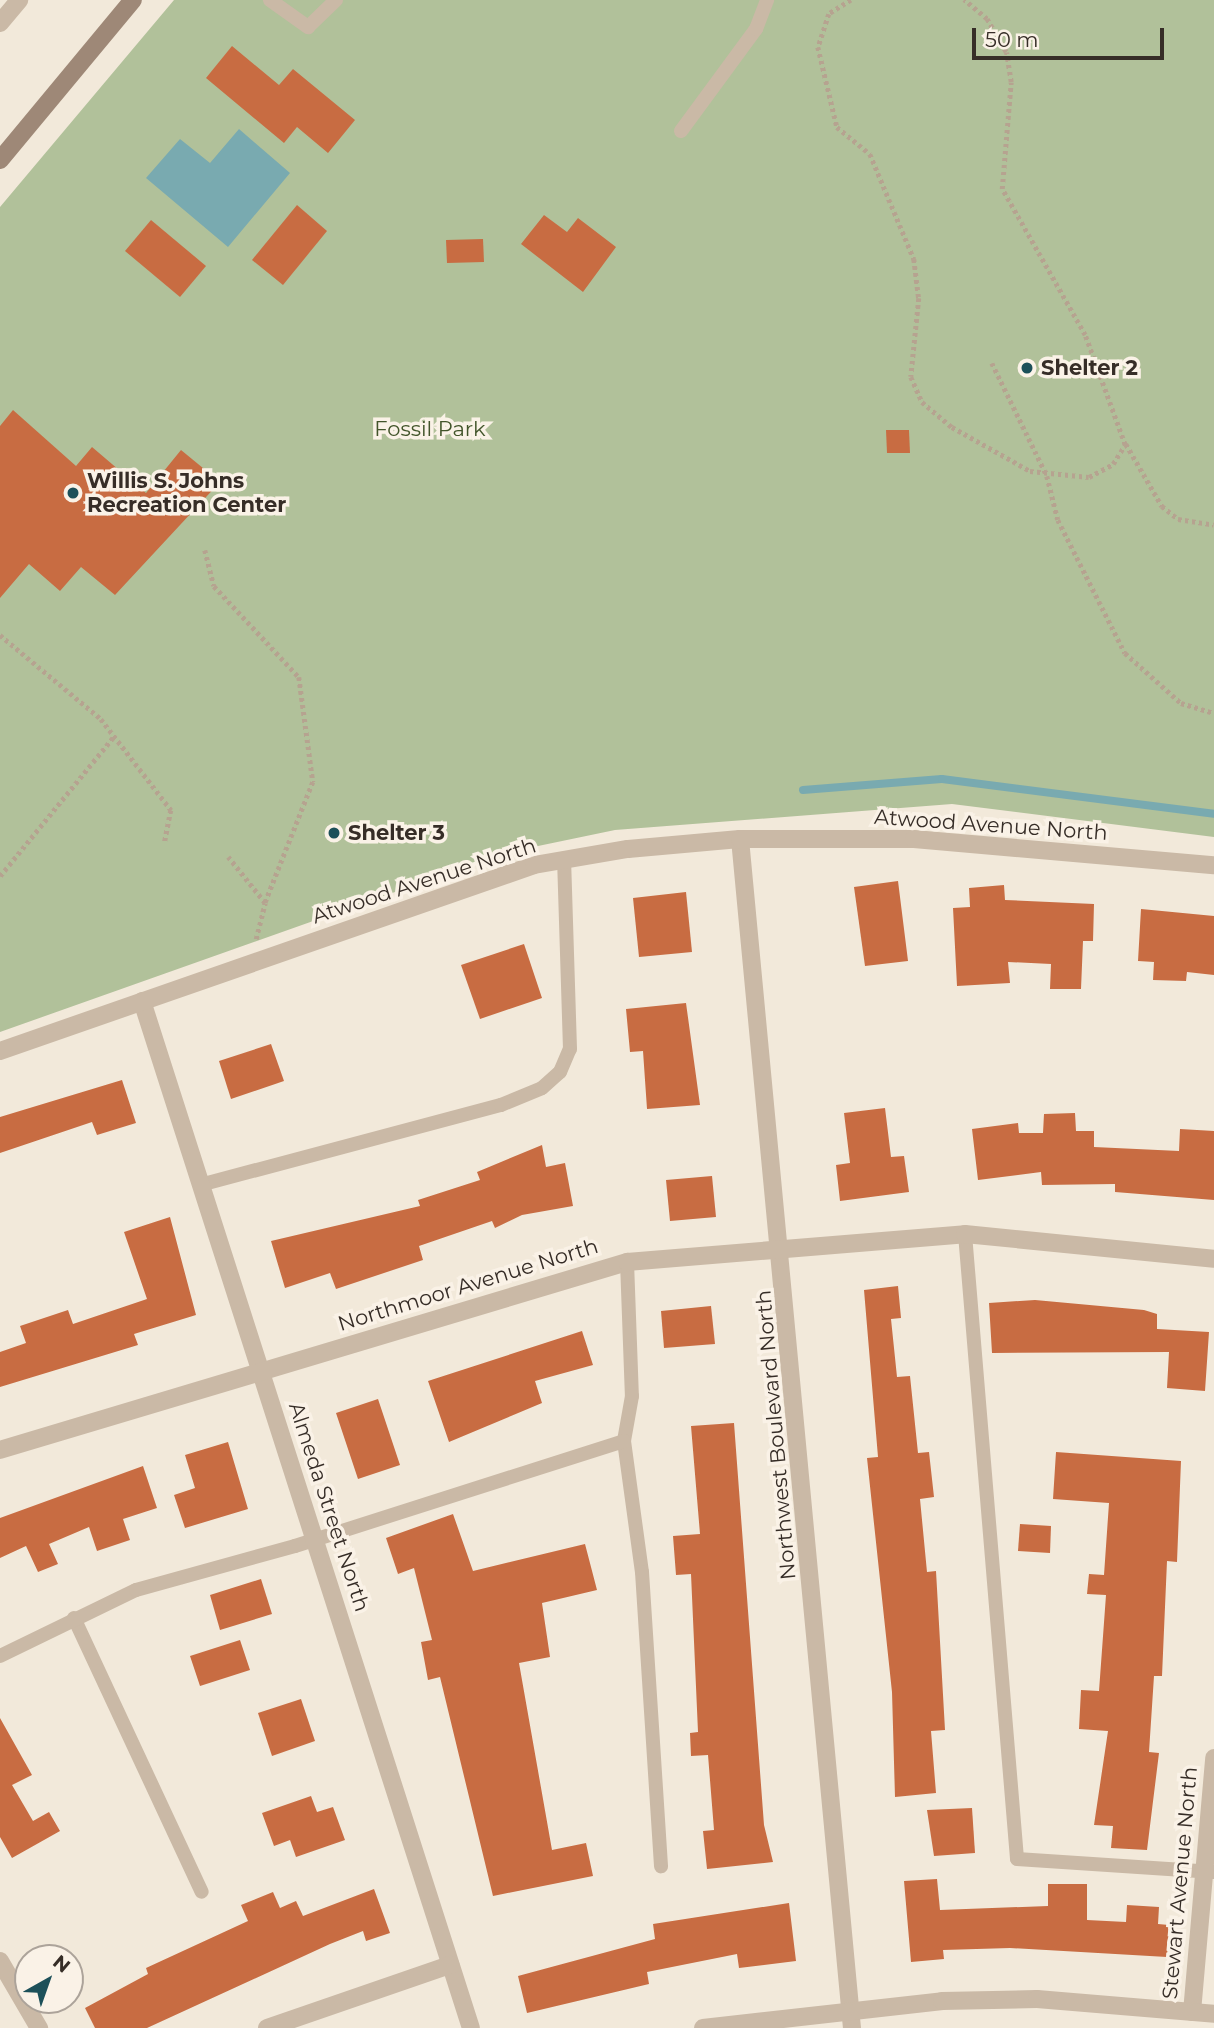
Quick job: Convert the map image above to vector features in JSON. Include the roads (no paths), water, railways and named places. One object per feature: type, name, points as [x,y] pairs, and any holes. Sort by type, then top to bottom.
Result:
[{"type":"main road","points":[[0,160],[133,0]]},
{"type":"street","points":[[0,23],[19,0]]},
{"type":"street","name":"Atwood Avenue North","points":[[0,1051],[564,860],[740,839],[914,839],[1214,865]]},
{"type":"street","name":"Northwest Boulevard North","points":[[740,839],[782,1252],[852,2028]]},
{"type":"street","name":"Almeda Street North","points":[[142,1001],[260,1372],[316,1537],[471,2028]]},
{"type":"street","name":"Northmoor Avenue North","points":[[0,1450],[627,1262],[782,1252],[965,1234],[1214,1259]]},
{"type":"street","name":"Stewart Avenue North","points":[[1192,2011],[1209,1871],[1214,1758]]},
{"type":"street","points":[[0,1961],[39,2028]]},
{"type":"street","points":[[267,2028],[450,1965]]},
{"type":"street","points":[[703,2028],[850,2009],[1037,2000],[1214,2014]]},
{"type":"lane","points":[[270,0],[308,27],[336,0]]},
{"type":"lane","points":[[681,131],[756,29],[766,0]]},
{"type":"lane","points":[[200,1185],[501,1105],[542,1088],[560,1072],[570,1049],[564,860]]},
{"type":"lane","points":[[965,1234],[1017,1859],[1209,1871]]},
{"type":"lane","points":[[627,1262],[632,1396],[624,1441],[642,1573],[662,1866]]},
{"type":"lane","points":[[0,1656],[136,1590],[624,1441]]},
{"type":"lane","points":[[74,1618],[202,1892]]},
{"type":"water","points":[[239,129],[290,173],[228,247],[146,178],[180,139],[210,163]]},
{"type":"waterway","points":[[803,790],[942,779],[1214,814]]},
{"type":"place","name":"Shelter 2","points":[[1027,368]]},
{"type":"place","name":"Willis S. Johns Recreation Center","points":[[73,493]]},
{"type":"place","name":"Shelter 3","points":[[334,833]]},
{"type":"park label","name":"Fossil Park","points":[[430,429]]}]
